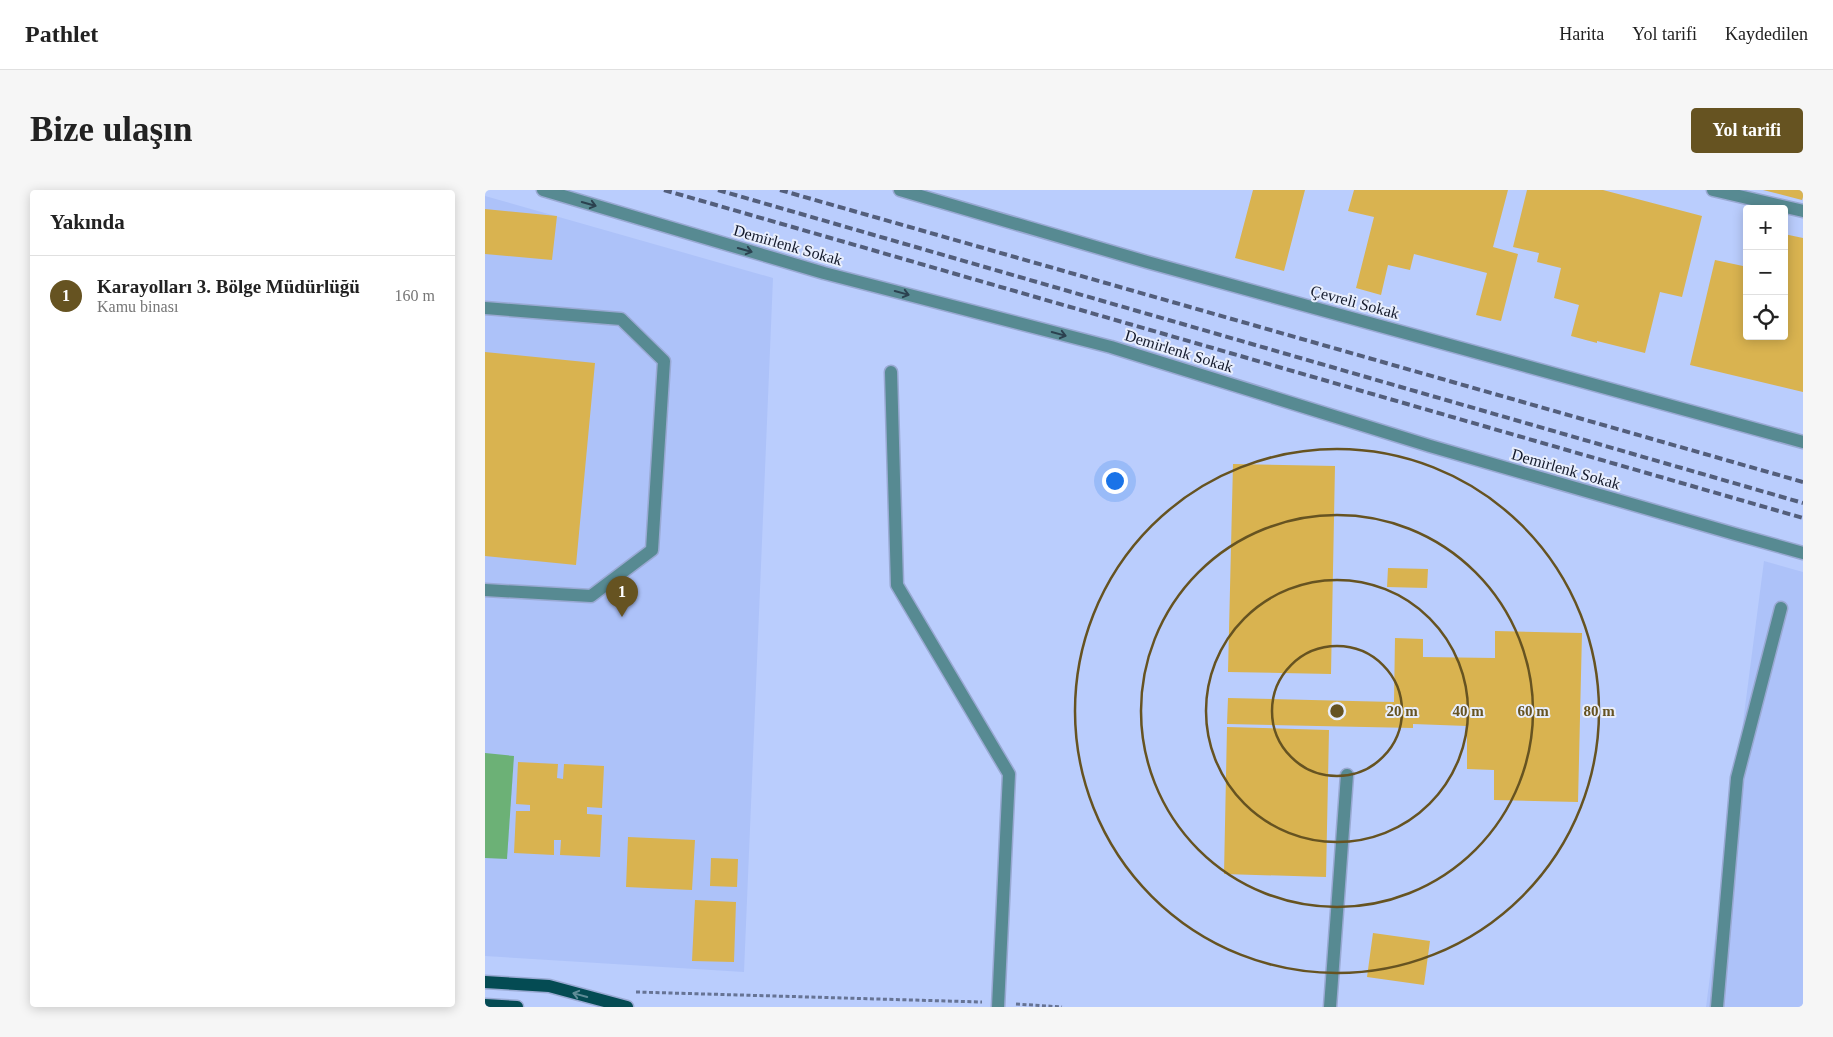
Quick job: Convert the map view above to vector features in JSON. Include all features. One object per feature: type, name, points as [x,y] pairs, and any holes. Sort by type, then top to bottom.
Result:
[{"type":"main road","points":[[485,982],[549,986],[627,1007]]},
{"type":"main road","points":[[485,1005],[517,1007]]},
{"type":"street","name":"Demirlenk Sokak","points":[[543,190],[824,273],[1111,348],[1430,446],[1803,553]]},
{"type":"street","name":"Çevreli Sokak","points":[[900,190],[1147,262],[1803,442]]},
{"type":"street","points":[[1713,190],[1803,211]]},
{"type":"street","points":[[485,308],[621,320],[664,361],[651,550],[591,596],[485,590]]},
{"type":"street","points":[[891,372],[897,586],[1009,774],[998,1005]]},
{"type":"street","points":[[1717,1007],[1737,778],[1781,608]]},
{"type":"street","points":[[1330,1007],[1347,775]]},
{"type":"path","points":[[629,992],[1062,1007]]},
{"type":"shaded area","points":[[485,196],[773,278],[744,972],[485,956]]},
{"type":"shaded area","points":[[1764,561],[1803,572],[1803,1007],[1706,1007]]},
{"type":"green space","points":[[485,753],[514,756],[507,859],[485,858]]},
{"type":"building","points":[[1253,190],[1305,190],[1284,271],[1235,258]]},
{"type":"building","points":[[1354,190],[1508,190],[1493,247],[1518,254],[1501,321],[1476,315],[1487,273],[1414,254],[1410,270],[1388,265],[1381,295],[1356,288],[1374,217],[1348,211]]},
{"type":"building","points":[[1527,190],[1603,190],[1702,216],[1682,297],[1660,292],[1645,353],[1571,336],[1579,305],[1554,298],[1561,268],[1537,262],[1539,253],[1513,247]]},
{"type":"building","points":[[1763,190],[1803,190],[1803,197],[1802,200]]},
{"type":"building","points":[[485,209],[557,216],[552,260],[485,254]]},
{"type":"building","points":[[1788,235],[1803,238],[1803,392],[1690,365],[1715,260],[1743,266],[1743,340],[1788,340]]},
{"type":"building","points":[[485,352],[595,363],[576,565],[485,556]]},
{"type":"building","points":[[1233,464],[1335,466],[1331,674],[1228,672]]},
{"type":"building","points":[[1388,568],[1428,569],[1427,588],[1387,587]]},
{"type":"building","points":[[1495,631],[1582,633],[1578,802],[1494,800],[1494,770],[1467,769],[1467,726],[1413,724],[1413,728],[1227,724],[1228,698],[1394,702],[1395,638],[1423,639],[1423,657],[1495,658]]},
{"type":"building","points":[[1227,727],[1329,730],[1326,877],[1224,874]]},
{"type":"building","points":[[518,762],[558,764],[557,778],[563,779],[564,764],[604,766],[602,808],[587,807],[587,814],[602,815],[600,857],[560,855],[561,840],[554,840],[554,855],[514,853],[516,811],[530,811],[530,805],[516,804]]},
{"type":"building","points":[[628,837],[695,840],[692,890],[626,887]]},
{"type":"building","points":[[711,858],[738,859],[737,887],[710,886]]},
{"type":"building","points":[[695,900],[736,902],[734,962],[692,961]]},
{"type":"building","points":[[1373,933],[1430,941],[1424,985],[1367,977]]},
{"type":"railway","points":[[664,190],[1803,518]]},
{"type":"railway","points":[[718,190],[1803,503]]},
{"type":"railway","points":[[780,190],[1803,482]]},
{"type":"place","name":"Karayolları 3. Bölge Müdürlüğü","points":[[622,617]]}]
